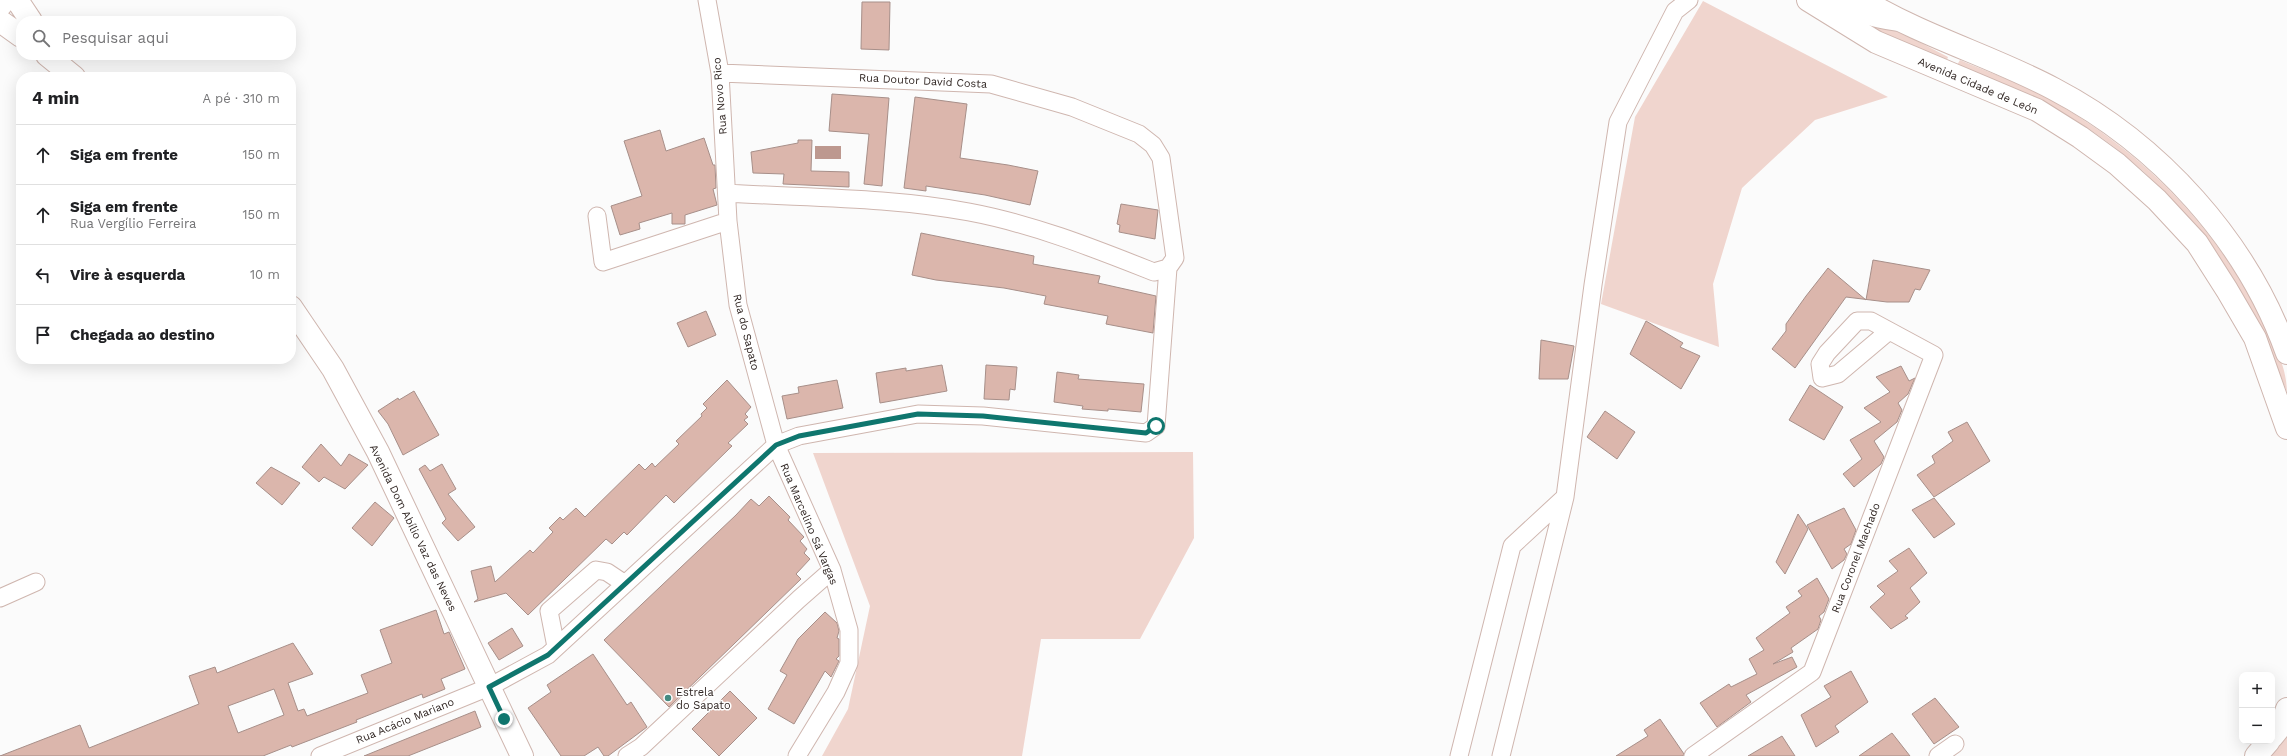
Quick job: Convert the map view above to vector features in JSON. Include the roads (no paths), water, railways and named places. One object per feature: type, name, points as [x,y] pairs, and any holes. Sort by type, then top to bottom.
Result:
[{"type":"main road","points":[[0,6],[5,0]]},
{"type":"main road","points":[[18,0],[28,16]]},
{"type":"main road","name":"Avenida Cidade de León","points":[[1808,0],[1876,42],[2037,110],[2080,137],[2117,164],[2157,200],[2197,243],[2255,338],[2287,428]]},
{"type":"main road","points":[[1863,0],[1902,23],[2054,88],[2095,113],[2134,143],[2180,184],[2220,230],[2251,278],[2279,330],[2287,353]]},
{"type":"main road","points":[[0,21],[16,32]]},
{"type":"main road","points":[[55,60],[68,72]]},
{"type":"main road","name":"Avenida Dom Abílio Vaz das Neves","points":[[296,314],[333,369],[378,452],[522,756]]},
{"type":"main road","points":[[2275,733],[2281,726],[2287,709]]},
{"type":"main road","points":[[2256,756],[2266,744]]},
{"type":"street","name":"Rua Novo Rico","points":[[707,0],[720,73],[727,193]]},
{"type":"street","points":[[1837,0],[1857,14],[1879,20],[1902,23]]},
{"type":"street","points":[[1501,756],[1566,497],[1593,285],[1618,122],[1684,2]]},
{"type":"street","name":"Rua Doutor David Costa","points":[[720,73],[992,84],[1072,108],[1139,134],[1153,145],[1161,158],[1176,258],[1168,268],[1156,426],[1146,433],[983,416],[918,414],[799,436],[776,445]]},
{"type":"street","points":[[727,193],[902,202],[970,212],[1064,236],[1154,272],[1168,268]]},
{"type":"street","name":"Rua do Sapato","points":[[727,193],[728,221],[738,305],[776,445]]},
{"type":"street","points":[[597,216],[603,262],[728,221]]},
{"type":"street","name":"Rua Coronel Machado","points":[[1693,756],[1812,672],[1934,355],[1889,331]]},
{"type":"street","name":"Rua Marcelino Sá Vargas","points":[[776,445],[832,570],[850,630],[849,663],[836,692],[797,756]]},
{"type":"street","name":"Rua Acácio Mariano","points":[[320,756],[489,687],[548,655],[776,445]]},
{"type":"street","points":[[1459,756],[1512,546],[1566,497]]},
{"type":"street","points":[[556,648],[549,612],[596,570],[607,572],[625,584]]},
{"type":"street","points":[[627,756],[641,747],[799,598],[832,570]]},
{"type":"street","points":[[0,598],[36,582]]},
{"type":"street","points":[[1938,756],[1955,744]]},
{"type":"place","name":"Estrela do Sapato","points":[[668,698]]}]
